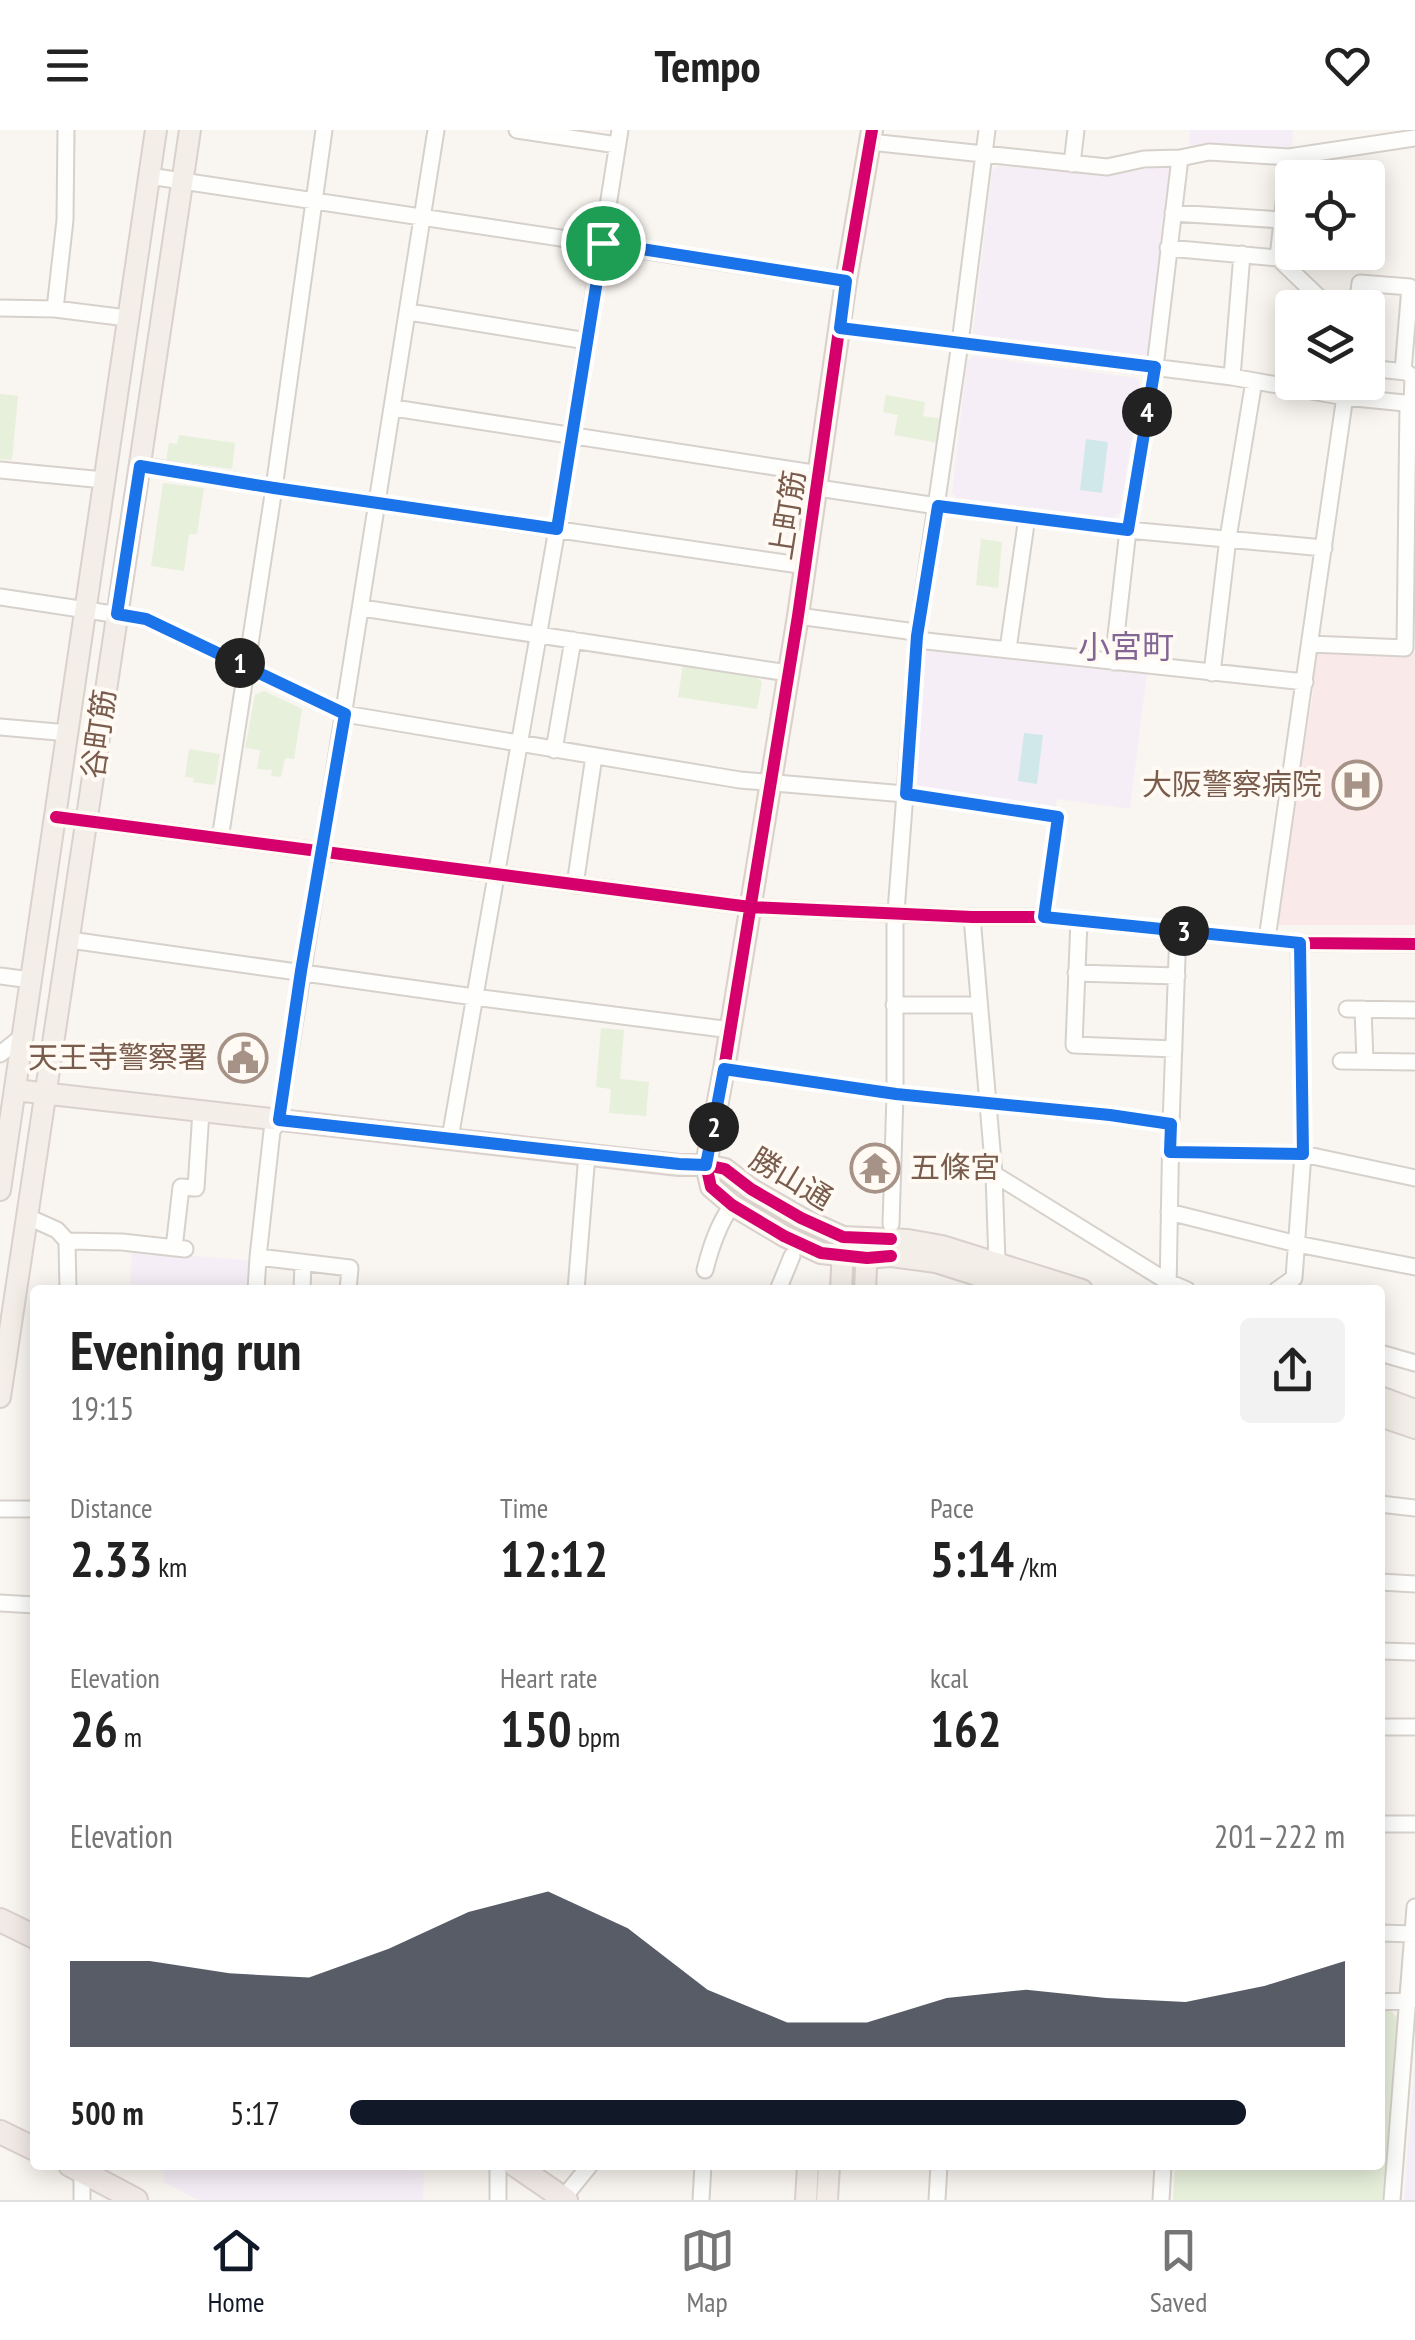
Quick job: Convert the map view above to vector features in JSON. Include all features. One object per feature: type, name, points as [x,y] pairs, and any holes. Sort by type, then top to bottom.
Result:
[{"type":"highway","points":[[0,1920],[30,1933]]},
{"type":"highway","points":[[0,2132],[30,2146]]},
{"type":"highway","points":[[83,2170],[136,2200]]},
{"type":"highway","points":[[523,2170],[565,2198]]},
{"type":"main road","name":"谷町筋","points":[[0,1190],[156,130]]},
{"type":"main road","name":"谷町筋","points":[[0,1397],[190,130]]},
{"type":"main road","name":"上町筋","points":[[706,1165],[798,616],[871,136]]},
{"type":"main road","name":"勝山通","points":[[16,1090],[706,1165],[726,1169],[843,1247]]},
{"type":"main road","name":"勝山通","points":[[706,1165],[711,1187],[732,1205],[784,1236],[821,1252],[843,1247],[867,1249],[908,1240],[942,1246],[996,1278],[1046,1285]]},
{"type":"main road","points":[[841,1285],[843,1247]]},
{"type":"main road","points":[[865,1285],[867,1249]]},
{"type":"main road","points":[[1385,1399],[1415,1410]]},
{"type":"main road","points":[[1385,1418],[1415,1428]]},
{"type":"main road","points":[[806,2200],[808,2170]]},
{"type":"main road","points":[[827,2200],[828,2170]]},
{"type":"street","points":[[55,310],[65,220],[66,130]]},
{"type":"street","points":[[220,838],[324,130]]},
{"type":"street","points":[[256,1285],[272,1131],[279,1120],[436,130]]},
{"type":"street","points":[[450,1138],[557,529],[619,138],[516,130]]},
{"type":"street","points":[[891,1224],[897,914],[917,636],[938,506],[986,130]]},
{"type":"street","points":[[1072,164],[1076,130]]},
{"type":"street","points":[[871,136],[984,155],[1107,168],[1144,159],[1209,152],[1289,157],[1415,138]]},
{"type":"street","points":[[1112,662],[1128,530],[1155,367],[1180,158]]},
{"type":"street","points":[[149,176],[846,281]]},
{"type":"street","points":[[1173,212],[1275,219]]},
{"type":"street","points":[[1168,248],[1275,258]]},
{"type":"street","points":[[1232,377],[1242,254]]},
{"type":"street","points":[[1290,270],[1311,290]]},
{"type":"street","points":[[1359,290],[1360,283],[1410,287],[1403,371]]},
{"type":"street","points":[[0,308],[128,318]]},
{"type":"street","points":[[409,312],[587,341]]},
{"type":"street","points":[[840,328],[1275,384]]},
{"type":"street","points":[[1310,644],[1405,648],[1410,588],[1414,376],[1385,369]]},
{"type":"street","points":[[1212,673],[1228,538],[1254,382]]},
{"type":"street","points":[[1385,398],[1411,404]]},
{"type":"street","points":[[1267,939],[1345,400]]},
{"type":"street","points":[[394,408],[572,436],[938,506],[1128,530],[1324,548]]},
{"type":"street","points":[[140,466],[806,566]]},
{"type":"street","points":[[0,470],[104,480]]},
{"type":"street","points":[[1008,649],[1027,518]]},
{"type":"street","points":[[0,597],[146,619],[345,714],[770,783],[906,794],[1058,817],[1044,917]]},
{"type":"street","points":[[362,608],[788,673]]},
{"type":"street","points":[[798,616],[908,632],[926,640],[1305,682]]},
{"type":"street","points":[[554,750],[573,640]]},
{"type":"street","points":[[0,727],[69,733]]},
{"type":"street","points":[[575,885],[594,756]]},
{"type":"street","points":[[56,817],[750,907],[1044,917],[1300,943],[1415,944]]},
{"type":"street","points":[[972,917],[994,1174],[996,1278]]},
{"type":"street","points":[[1079,920],[1074,1044],[1174,1049]]},
{"type":"street","points":[[1168,1285],[1178,930]]},
{"type":"street","points":[[70,940],[731,1030]]},
{"type":"street","points":[[1284,1285],[1294,1278],[1303,1154],[1300,943]]},
{"type":"street","points":[[1076,973],[1176,976]]},
{"type":"street","points":[[0,976],[31,980]]},
{"type":"street","points":[[894,1005],[980,1005]]},
{"type":"street","points":[[1365,1061],[1355,1009],[1415,1010]]},
{"type":"street","points":[[0,1054],[22,1036]]},
{"type":"street","points":[[1341,1061],[1415,1062]]},
{"type":"street","points":[[724,1069],[896,1094],[1171,1124]]},
{"type":"street","points":[[28,1216],[57,1230],[68,1241],[180,1249],[181,1187],[196,1188],[201,1111]]},
{"type":"street","points":[[1170,1152],[1303,1154],[1415,1178]]},
{"type":"street","points":[[576,1285],[587,1154]]},
{"type":"street","points":[[994,1174],[1166,1285]]},
{"type":"street","points":[[705,1270],[712,1241],[732,1205]]},
{"type":"street","points":[[1169,1212],[1297,1244],[1415,1267]]},
{"type":"street","points":[[68,1241],[68,1285]]},
{"type":"street","points":[[258,1256],[350,1268],[348,1285]]},
{"type":"street","points":[[780,1285],[792,1256]]},
{"type":"street","points":[[302,1285],[303,1264]]},
{"type":"street","points":[[1385,1355],[1415,1364]]},
{"type":"street","points":[[1385,1505],[1415,1508]]},
{"type":"street","points":[[0,1509],[30,1509]]},
{"type":"street","points":[[1385,1582],[1415,1584]]},
{"type":"street","points":[[0,1602],[30,1605]]},
{"type":"street","points":[[1385,1651],[1415,1652]]},
{"type":"street","points":[[1385,1728],[1415,1727]]},
{"type":"street","points":[[1385,1824],[1415,1824]]},
{"type":"street","points":[[1392,2200],[1411,2000],[1415,1910]]},
{"type":"street","points":[[1385,1933],[1413,1934]]},
{"type":"street","points":[[1385,2002],[1411,2000]]},
{"type":"street","points":[[78,2170],[82,2200]]},
{"type":"street","points":[[498,2170],[498,2200]]},
{"type":"street","points":[[565,2198],[586,2170]]},
{"type":"street","points":[[701,2200],[703,2170]]},
{"type":"street","points":[[937,2200],[939,2170]]},
{"type":"street","points":[[1161,2200],[1163,2170]]},
{"type":"shaded area","points":[[1190,130],[1293,130],[1292,147],[1189,145]]},
{"type":"shaded area","points":[[999,166],[1111,174],[1164,166],[1171,170],[1149,354],[1143,359],[977,339],[973,332],[992,170]]},
{"type":"shaded area","points":[[973,356],[1136,378],[1140,383],[1120,513],[1112,519],[957,498],[952,493],[967,363]]},
{"type":"shaded area","points":[[932,647],[1147,673],[1130,809],[1057,799],[1055,812],[921,788],[916,783],[925,654]]},
{"type":"shaded area","name":"大阪警察病院","points":[[1316,650],[1415,653],[1415,925],[1278,925],[1276,920],[1312,700]]},
{"type":"shaded area","points":[[132,1251],[254,1261],[253,1285],[130,1285]]},
{"type":"shaded area","points":[[1415,2058],[1415,2200],[1404,2200]]},
{"type":"shaded area","points":[[163,2170],[424,2171],[423,2200],[198,2200],[164,2182]]},
{"type":"green space","points":[[0,394],[18,396],[12,460],[0,459]]},
{"type":"green space","points":[[886,395],[925,402],[923,416],[943,419],[939,443],[894,435],[898,415],[883,412]]},
{"type":"green space","points":[[179,435],[235,443],[232,469],[166,460],[169,443],[177,444]]},
{"type":"green space","points":[[163,483],[204,488],[197,534],[189,534],[184,571],[151,566]]},
{"type":"green space","points":[[981,539],[1002,542],[998,588],[976,585]]},
{"type":"green space","points":[[683,665],[757,678],[762,682],[757,709],[678,697]]},
{"type":"green space","points":[[264,691],[302,709],[294,759],[285,758],[281,777],[271,776],[272,770],[257,769],[260,750],[245,748],[255,695]]},
{"type":"green space","points":[[189,749],[220,754],[215,785],[185,777]]},
{"type":"green space","points":[[601,1028],[624,1030],[620,1079],[649,1082],[646,1116],[609,1113],[611,1089],[596,1087]]},
{"type":"green space","points":[[1385,2010],[1397,2018],[1383,2200],[1173,2200],[1175,2170],[1385,2170]]},
{"type":"water","points":[[1086,439],[1108,442],[1102,493],[1080,490]]},
{"type":"water","points":[[1024,733],[1043,735],[1037,784],[1018,781]]},
{"type":"cycle path","points":[[872,130],[798,616],[706,1165],[711,1187],[732,1205],[784,1236],[821,1253],[867,1258],[891,1256]]},
{"type":"cycle path","points":[[56,817],[750,907],[1044,917],[1299,943],[1415,944]]},
{"type":"cycle path","points":[[706,1165],[725,1169],[801,1218],[843,1237],[891,1239]]},
{"type":"place","name":"大阪警察病院","points":[[1357,785]]},
{"type":"place","name":"天王寺警察署","points":[[243,1058]]},
{"type":"place","name":"五條宮","points":[[875,1168]]},
{"type":"district","name":"小宮町","points":[[1126,647]]},
{"type":"route","points":[[603,243],[846,281],[840,328],[1155,367],[1128,530],[938,506],[917,636],[906,794],[1058,817],[1044,917],[1300,943],[1303,1154],[1170,1152],[1171,1124],[896,1094],[724,1069],[706,1165],[279,1120],[345,714],[146,619],[117,614],[140,466],[557,529],[603,243]]}]
